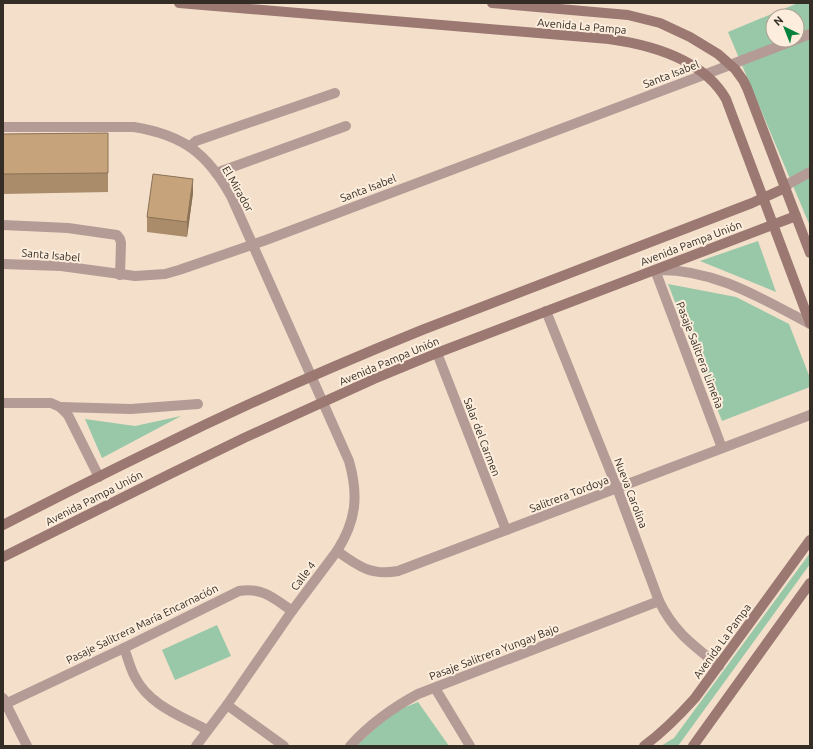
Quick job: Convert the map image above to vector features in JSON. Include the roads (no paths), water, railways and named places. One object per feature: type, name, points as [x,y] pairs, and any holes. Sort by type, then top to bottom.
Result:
[{"type":"street","name":"Avenida La Pampa","points":[[179,3],[601,38],[652,47],[688,63],[705,74],[716,84],[726,99],[810,324]]},
{"type":"street","name":"Avenida La Pampa","points":[[492,3],[610,13],[646,19],[675,29],[718,54],[740,74],[747,88],[810,253]]},
{"type":"street","name":"Santa Isabel","points":[[3,264],[61,266],[135,276],[164,274],[253,244],[775,48]]},
{"type":"street","points":[[190,146],[196,141],[335,93]]},
{"type":"street","points":[[216,173],[346,126]]},
{"type":"street","name":"El Mirador","points":[[3,127],[134,127],[152,130],[168,135],[190,146],[216,173],[231,196],[322,402]]},
{"type":"street","points":[[785,188],[790,183],[810,172]]},
{"type":"street","name":"Avenida Pampa Unión","points":[[3,525],[171,441],[311,377],[422,330],[745,205],[785,188]]},
{"type":"street","name":"Avenida Pampa Unión","points":[[3,557],[170,474],[374,379],[437,353],[796,216]]},
{"type":"street","points":[[3,225],[68,228],[117,235],[121,243],[120,275]]},
{"type":"street","points":[[655,270],[672,269],[690,272],[725,282],[747,291],[810,324]]},
{"type":"street","name":"Pasaje Salitrera Limeña","points":[[655,270],[722,448]]},
{"type":"street","name":"Nueva Carolina","points":[[546,311],[617,488],[665,614],[682,635],[719,666]]},
{"type":"street","name":"Salar del Carmen","points":[[437,353],[506,530]]},
{"type":"street","points":[[3,402],[51,404],[60,407],[131,409],[198,404]]},
{"type":"street","name":"Calle 4","points":[[196,746],[344,541],[351,523],[355,506],[355,490],[349,461],[322,402]]},
{"type":"street","points":[[60,407],[68,415],[99,477]]},
{"type":"street","name":"Salitrera Tordoya","points":[[337,551],[363,568],[378,573],[398,571],[810,415]]},
{"type":"street","name":"Avenida La Pampa","points":[[644,746],[680,716],[695,698],[810,540]]},
{"type":"street","points":[[693,746],[810,583]]},
{"type":"street","name":"Pasaje Salitrera María Encarnación","points":[[4,702],[124,648],[239,592],[248,590],[266,593],[292,611]]},
{"type":"street","name":"Pasaje Salitrera Yungay Bajo","points":[[350,746],[386,712],[418,694],[659,601]]},
{"type":"street","points":[[124,648],[135,678],[148,695],[164,707],[207,730]]},
{"type":"street","points":[[435,688],[470,746]]},
{"type":"street","points":[[4,702],[27,746]]},
{"type":"street","points":[[227,705],[284,746]]}]
